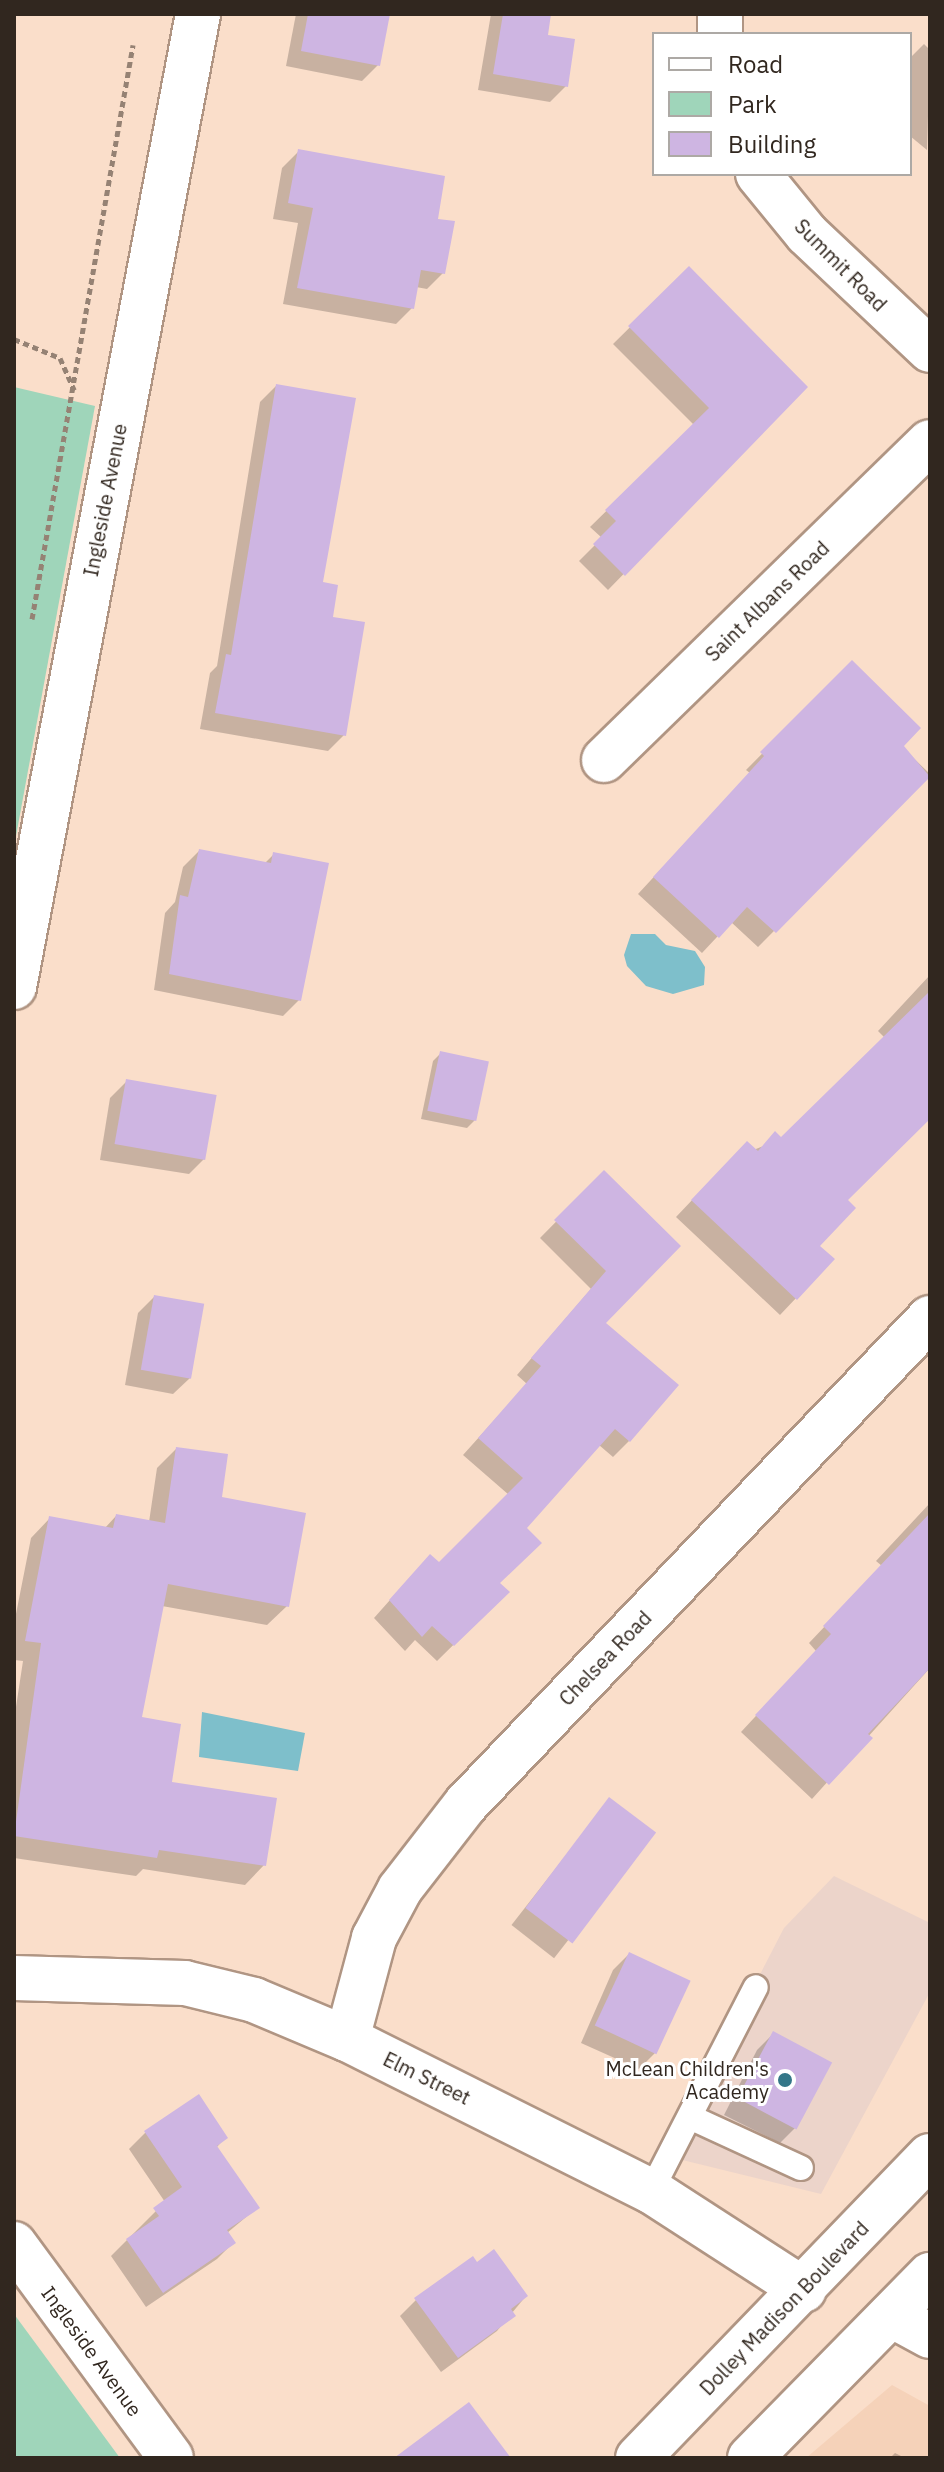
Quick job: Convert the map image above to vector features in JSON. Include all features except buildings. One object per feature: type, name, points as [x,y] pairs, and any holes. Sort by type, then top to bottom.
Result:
[{"type":"street","name":"Ingleside Avenue","points":[[14,987],[198,14]]},
{"type":"street","name":"Summit Road","points":[[760,176],[807,234],[930,350]]},
{"type":"street","name":"Saint Albans Road","points":[[604,760],[930,442]]},
{"type":"street","name":"Chelsea Road","points":[[347,2039],[374,1938],[400,1889],[466,1804],[930,1318]]},
{"type":"street","name":"Elm Street","points":[[14,1978],[185,1983],[254,2000],[347,2039],[651,2191],[804,2290]]},
{"type":"street","name":"Dolley Madison Boulevard","points":[[638,2458],[804,2290],[930,2156]]},
{"type":"street","name":"Ingleside Avenue","points":[[14,2244],[171,2458]]},
{"type":"street","points":[[750,2458],[930,2275]]},
{"type":"street","points":[[891,2315],[930,2336]]},
{"type":"lane","points":[[651,2191],[756,1987]]},
{"type":"lane","points":[[690,2117],[801,2168]]},
{"type":"path","points":[[31,626],[75,390],[133,45]]},
{"type":"path","points":[[14,339],[60,358],[75,390]]},
{"type":"shaded area","points":[[834,1876],[930,1923],[930,1992],[821,2194],[666,2156],[784,1928]]},
{"type":"shaded area","points":[[892,2385],[930,2406],[930,2458],[806,2458]]},
{"type":"green space","points":[[14,387],[95,406],[14,847]]},
{"type":"green space","points":[[14,2314],[120,2458],[14,2458]]},
{"type":"water","points":[[631,934],[655,934],[666,945],[695,951],[705,967],[704,985],[673,994],[646,986],[627,966],[624,955]]},
{"type":"water","points":[[202,1712],[305,1733],[298,1771],[199,1757]]},
{"type":"place","name":"McLean Children's Academy","points":[[785,2080]]}]
